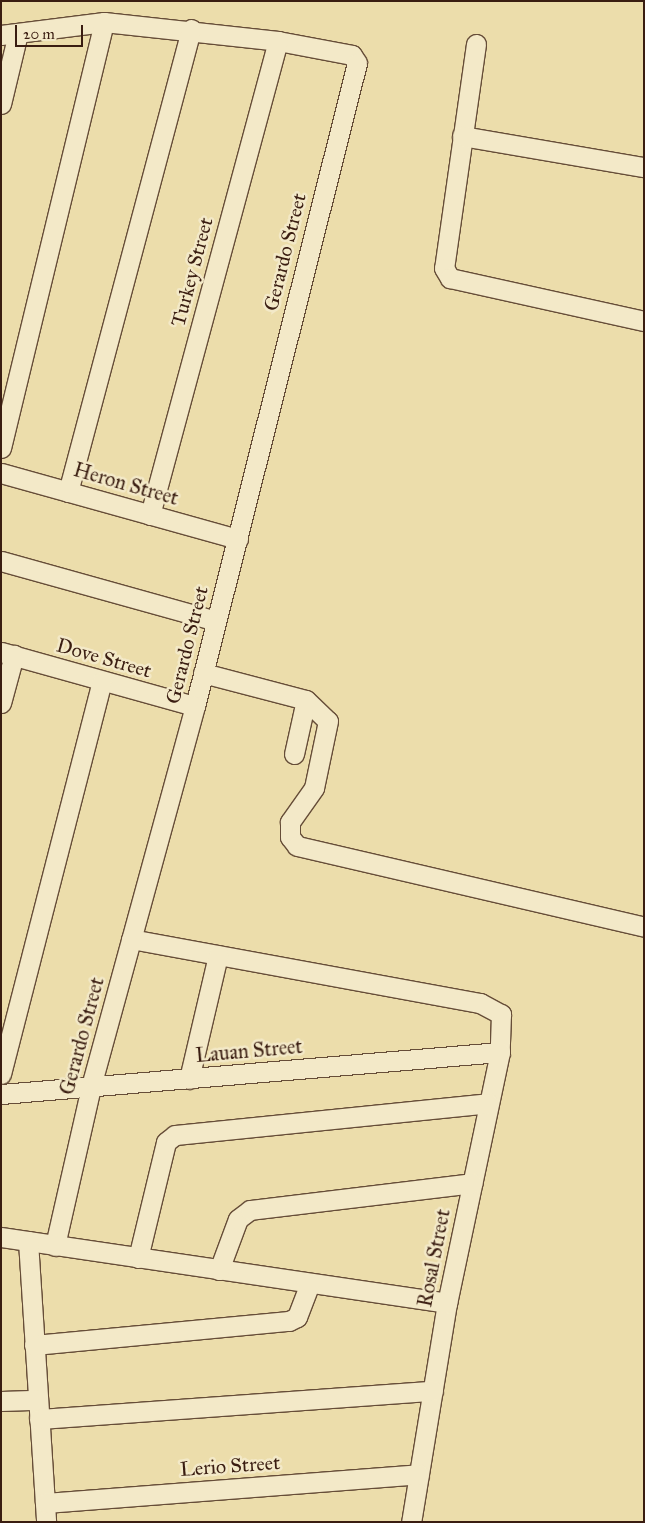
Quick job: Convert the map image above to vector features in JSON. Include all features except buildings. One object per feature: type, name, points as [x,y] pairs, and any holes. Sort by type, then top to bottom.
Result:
[{"type":"street","points":[[1,448],[104,22]]},
{"type":"street","points":[[1,104],[10,34],[104,22],[191,29],[278,41]]},
{"type":"street","points":[[68,492],[191,29]]},
{"type":"street","name":"Gerardo Street","points":[[55,1246],[91,1088],[195,706],[357,63],[352,55],[278,41]]},
{"type":"street","name":"Turkey Street","points":[[150,515],[278,41]]},
{"type":"street","points":[[476,44],[443,257],[444,268],[450,278],[644,321]]},
{"type":"street","points":[[462,136],[644,167]]},
{"type":"street","name":"Heron Street","points":[[1,473],[238,539]]},
{"type":"street","points":[[1,561],[216,621]]},
{"type":"street","points":[[1,703],[8,653]]},
{"type":"street","name":"Dove Street","points":[[8,653],[102,682],[195,706]]},
{"type":"street","points":[[203,673],[306,700],[328,721],[314,788],[290,822],[290,836],[297,846],[644,928]]},
{"type":"street","points":[[1,1074],[102,682]]},
{"type":"street","points":[[294,754],[306,700]]},
{"type":"street","points":[[131,939],[218,954],[189,1079]]},
{"type":"street","name":"Rosal Street","points":[[218,954],[494,1008],[500,1014],[502,1022],[500,1052],[447,1303],[411,1522]]},
{"type":"street","name":"Lauan Street","points":[[1,1094],[91,1088],[500,1052]]},
{"type":"street","points":[[138,1258],[166,1142],[175,1135],[488,1104]]},
{"type":"street","points":[[219,1270],[238,1219],[250,1210],[472,1183]]},
{"type":"street","points":[[1,1238],[28,1240],[55,1246],[309,1285],[447,1303]]},
{"type":"street","points":[[28,1240],[46,1522]]},
{"type":"street","points":[[34,1345],[289,1321],[297,1317],[309,1285]]},
{"type":"street","points":[[39,1419],[433,1391]]},
{"type":"street","points":[[1,1401],[38,1400]]},
{"type":"street","name":"Lerio Street","points":[[45,1503],[419,1474]]}]
